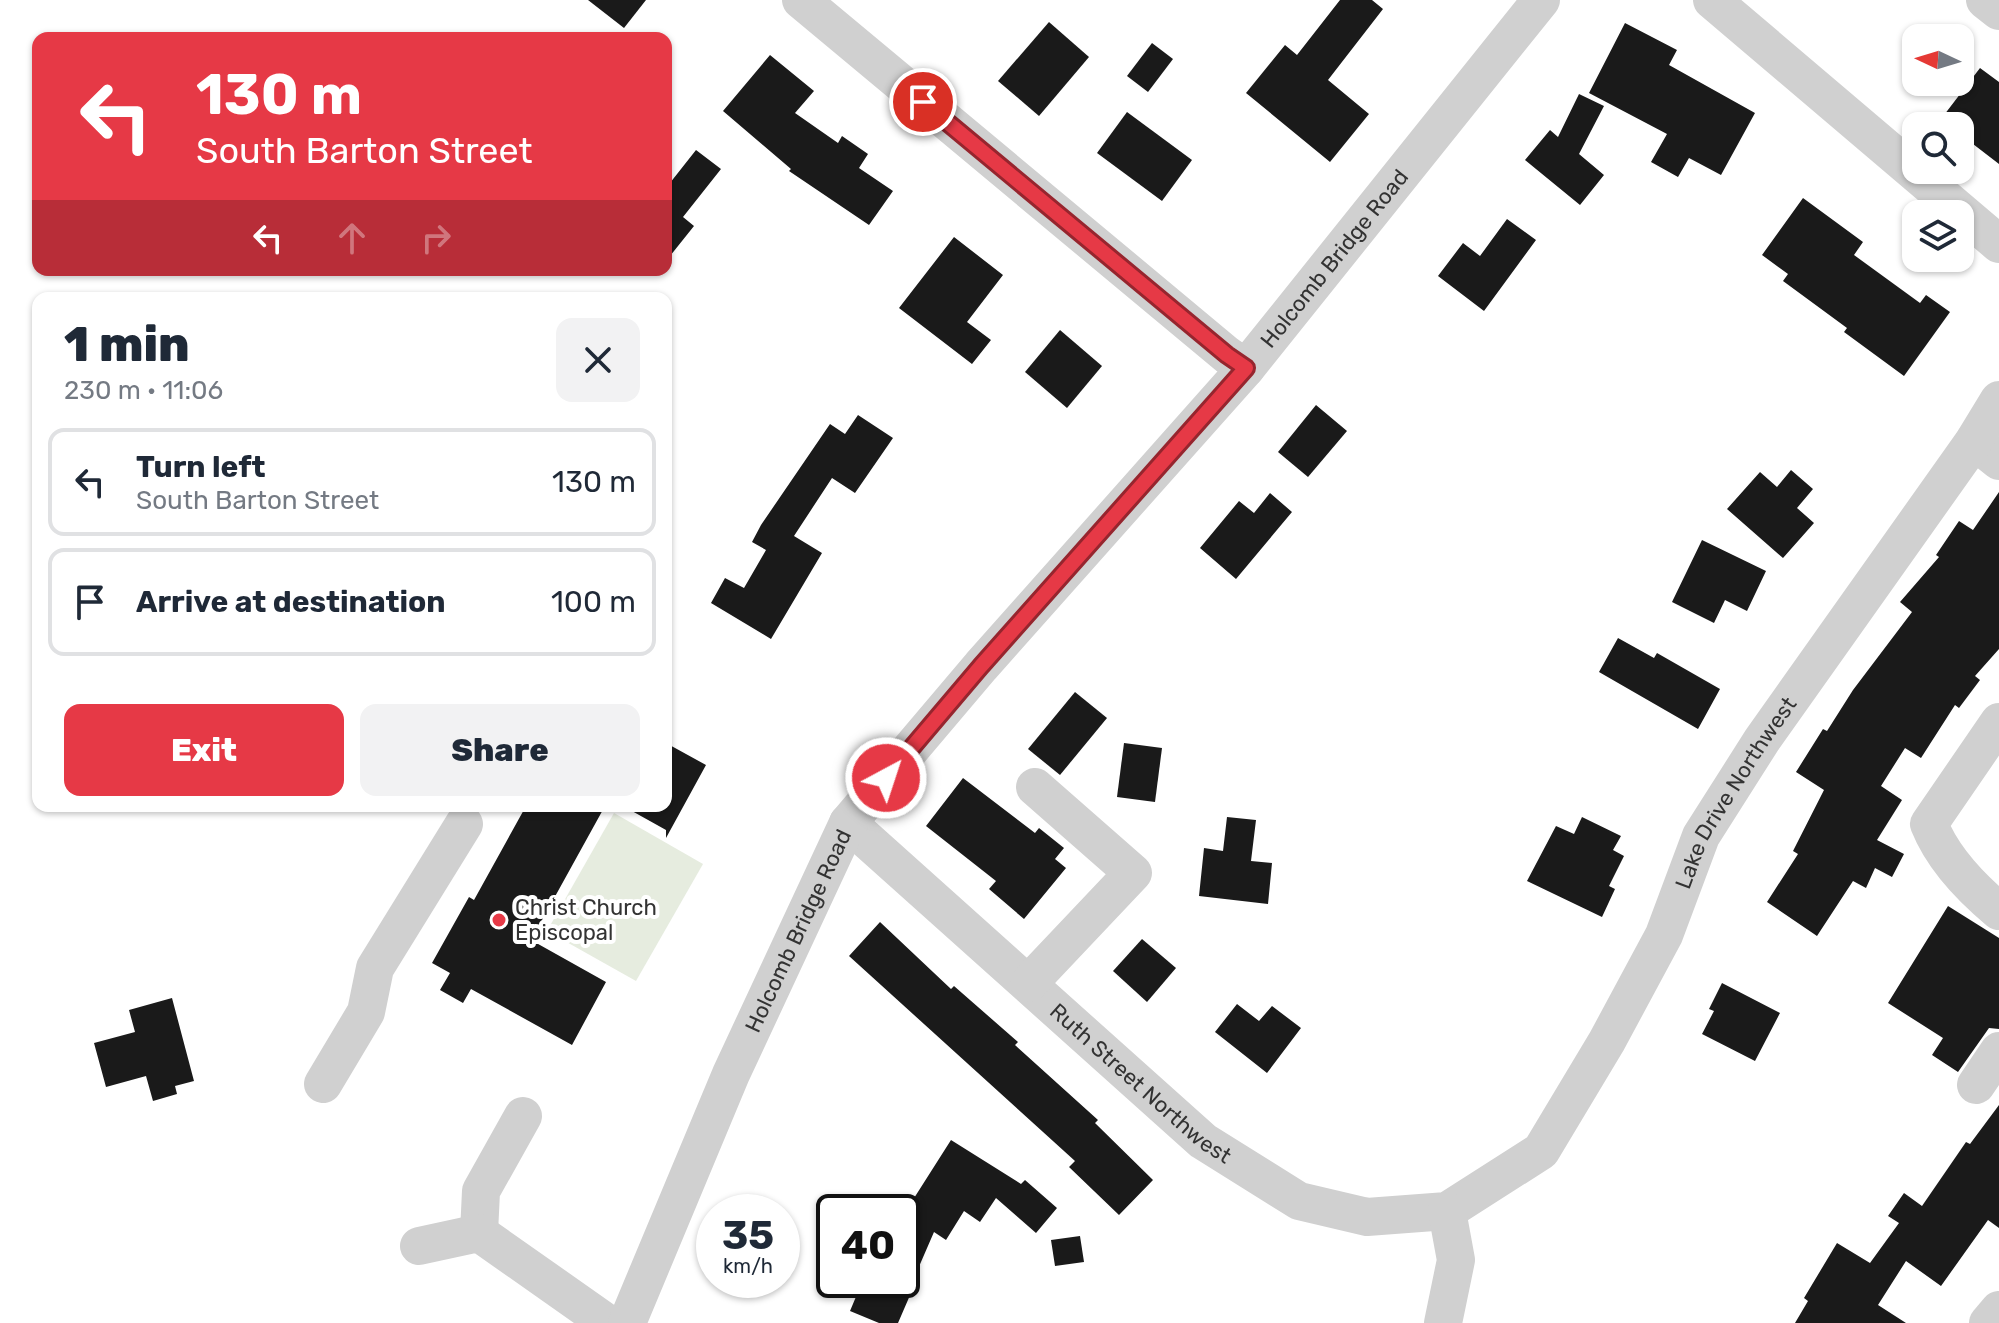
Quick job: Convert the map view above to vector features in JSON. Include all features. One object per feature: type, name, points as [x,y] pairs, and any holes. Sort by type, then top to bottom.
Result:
[{"type":"street","points":[[801,0],[1246,368]]},
{"type":"street","name":"Holcomb Bridge Road","points":[[627,1323],[731,1074],[848,823],[981,666],[1246,368],[1541,0]]},
{"type":"street","points":[[1712,0],[1999,244]]},
{"type":"street","points":[[1985,0],[1999,11]]},
{"type":"street","name":"Lake Drive Northwest","points":[[1485,1186],[1541,1151],[1607,1041],[1664,935],[1701,836],[1762,740],[1986,451],[1999,400]]},
{"type":"street","points":[[1999,722],[1929,824],[1939,848],[1979,895],[1999,911]]},
{"type":"street","points":[[1029,983],[1133,873],[1035,787]]},
{"type":"street","name":"Ruth Street Northwest","points":[[848,823],[1203,1141],[1299,1201],[1367,1217],[1447,1211],[1485,1186]]},
{"type":"street","points":[[323,1084],[366,1012],[375,968],[464,824]]},
{"type":"street","points":[[1976,1085],[1999,1051]]},
{"type":"street","points":[[479,1233],[481,1191],[523,1116]]},
{"type":"street","points":[[1443,1323],[1456,1260],[1447,1211]]},
{"type":"street","points":[[419,1246],[479,1233],[607,1323]]},
{"type":"street","points":[[1988,1323],[1999,1310]]},
{"type":"shaded area","points":[[614,813],[703,864],[636,981],[547,931]]},
{"type":"building","points":[[588,0],[646,0],[624,28]]},
{"type":"building","points":[[1340,0],[1372,0],[1383,9],[1328,80],[1369,114],[1330,162],[1246,93],[1285,45],[1297,55]]},
{"type":"building","points":[[1049,22],[1089,57],[1039,116],[998,81]]},
{"type":"building","points":[[1625,23],[1677,50],[1669,65],[1755,113],[1721,175],[1689,158],[1678,177],[1651,162],[1667,134],[1589,93]]},
{"type":"building","points":[[1152,43],[1173,59],[1148,92],[1127,76]]},
{"type":"building","points":[[770,55],[814,91],[795,113],[838,143],[842,136],[868,154],[859,168],[893,191],[869,225],[789,171],[791,169],[723,111]]},
{"type":"building","points":[[1980,68],[1999,82],[1999,164],[1974,145],[1974,112],[1946,112],[1959,96],[1974,96],[1974,76]]},
{"type":"building","points":[[1579,94],[1604,106],[1579,154],[1604,175],[1580,205],[1525,160],[1550,130],[1558,137]]},
{"type":"building","points":[[1127,112],[1192,160],[1162,201],[1097,153]]},
{"type":"building","points":[[696,150],[721,169],[683,217],[694,226],[672,254],[672,180]]},
{"type":"building","points":[[1803,198],[1863,242],[1854,255],[1920,303],[1926,295],[1950,312],[1904,376],[1844,332],[1847,328],[1783,281],[1788,274],[1762,255]]},
{"type":"building","points":[[1507,219],[1536,240],[1484,311],[1438,276],[1463,243],[1480,256]]},
{"type":"building","points":[[954,237],[1003,275],[967,322],[991,340],[972,364],[899,308]]},
{"type":"building","points":[[1060,330],[1102,366],[1067,408],[1025,372]]},
{"type":"building","points":[[1316,405],[1347,431],[1308,477],[1278,452]]},
{"type":"building","points":[[858,415],[893,438],[855,493],[832,478],[794,536],[822,553],[771,639],[711,603],[725,578],[744,588],[766,550],[752,542],[761,525],[830,424],[845,434]]},
{"type":"building","points":[[1791,470],[1813,489],[1797,508],[1814,523],[1783,558],[1727,509],[1760,472],[1777,487]]},
{"type":"building","points":[[1999,492],[1999,649],[1975,676],[1980,680],[1959,708],[1955,705],[1921,758],[1905,748],[1881,786],[1902,800],[1877,840],[1904,854],[1892,877],[1875,868],[1866,888],[1853,881],[1817,936],[1767,902],[1798,854],[1793,851],[1824,790],[1796,772],[1823,729],[1827,731],[1853,690],[1912,612],[1900,602],[1939,557],[1936,555],[1959,521],[1973,530]]},
{"type":"building","points":[[1270,493],[1292,512],[1236,579],[1200,548],[1239,501],[1254,513]]},
{"type":"building","points":[[1702,540],[1766,571],[1747,611],[1725,600],[1714,623],[1672,602]]},
{"type":"building","points":[[1618,638],[1654,658],[1657,653],[1720,689],[1698,729],[1599,672]]},
{"type":"building","points":[[1075,692],[1107,718],[1060,775],[1028,749]]},
{"type":"building","points":[[1124,743],[1162,748],[1155,802],[1117,797]]},
{"type":"building","name":"Christ Church Episcopal","points":[[672,746],[706,765],[666,838],[666,830],[634,812],[672,812]]},
{"type":"building","points":[[963,778],[1035,833],[1039,828],[1064,848],[1055,859],[1066,868],[1024,919],[989,889],[996,881],[926,826]]},
{"type":"building","name":"Christ Church Episcopal","points":[[523,812],[602,812],[531,940],[606,982],[572,1045],[471,989],[463,1003],[440,990],[450,973],[432,963],[469,897],[474,900]]},
{"type":"building","points":[[1227,817],[1256,820],[1251,861],[1272,863],[1268,904],[1199,896],[1204,848],[1223,851]]},
{"type":"building","points":[[1582,817],[1621,836],[1613,850],[1624,856],[1609,886],[1615,889],[1602,917],[1527,881],[1556,826],[1574,834]]},
{"type":"building","points":[[1948,906],[1999,938],[1999,1029],[1989,1028],[1958,1072],[1932,1055],[1943,1038],[1888,1003]]},
{"type":"building","points":[[880,922],[951,989],[954,986],[1018,1042],[1015,1045],[1098,1120],[1095,1123],[1153,1180],[1119,1215],[1069,1167],[1075,1161],[849,956]]},
{"type":"building","points":[[1142,939],[1176,968],[1147,1002],[1113,971]]},
{"type":"building","points":[[1722,983],[1780,1013],[1755,1061],[1702,1034],[1714,1011],[1709,1009]]},
{"type":"building","points":[[172,998],[194,1081],[175,1086],[177,1094],[153,1101],[146,1076],[106,1087],[94,1043],[135,1032],[129,1010]]},
{"type":"building","points":[[1237,1004],[1259,1021],[1272,1006],[1301,1028],[1267,1073],[1215,1032]]},
{"type":"building","points":[[1999,1105],[1999,1228],[1988,1220],[1941,1286],[1906,1261],[1878,1305],[1906,1323],[1795,1323],[1808,1301],[1804,1298],[1837,1243],[1870,1263],[1899,1223],[1888,1216],[1904,1193],[1922,1206],[1966,1142],[1970,1144]]},
{"type":"building","points":[[951,1140],[1021,1184],[1025,1180],[1057,1208],[1036,1233],[996,1198],[980,1222],[964,1211],[946,1240],[934,1232],[920,1264],[920,1194],[917,1194]]},
{"type":"building","points":[[1080,1236],[1084,1262],[1055,1266],[1051,1240]]},
{"type":"building","points":[[855,1298],[909,1298],[898,1323],[879,1323],[850,1311]]},
{"type":"place","name":"Christ Church Episcopal","points":[[499,920]]},
{"type":"route","points":[[886,778],[981,666],[1246,368],[923,102]]}]
